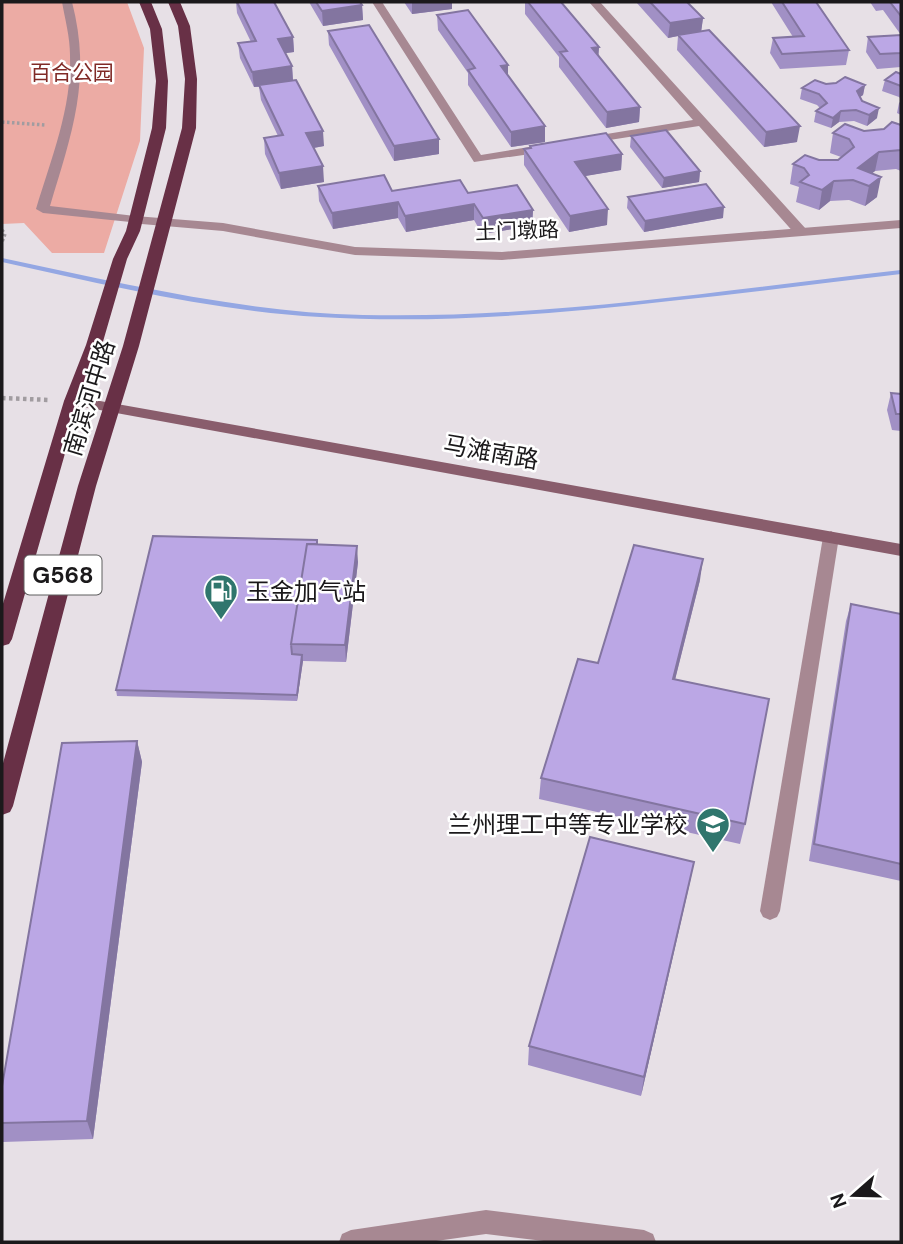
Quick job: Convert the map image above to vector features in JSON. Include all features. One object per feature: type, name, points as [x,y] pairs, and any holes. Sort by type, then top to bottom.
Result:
[{"type":"highway","name":"南滨河中路","points":[[2,639],[72,401],[94,345],[135,220],[159,128],[162,81],[156,29],[145,2]]},
{"type":"highway","name":"南滨河中路","points":[[2,806],[87,486],[114,407],[190,128],[191,79],[184,26],[174,2]]},
{"type":"main road","name":"马滩南路","points":[[72,401],[901,550]]},
{"type":"street","points":[[66,127],[75,99],[78,52],[67,2]]},
{"type":"street","points":[[377,2],[478,159],[557,146]]},
{"type":"street","points":[[594,2],[801,232]]},
{"type":"street","points":[[570,144],[702,122]]},
{"type":"street","name":"土门墩路","points":[[66,127],[43,209],[223,227],[355,251],[502,256],[901,225]]},
{"type":"street","points":[[770,911],[831,537]]},
{"type":"street","points":[[351,1242],[485,1222],[644,1242]]},
{"type":"path","points":[[2,122],[66,127]]},
{"type":"path","points":[[2,242],[3,232]]},
{"type":"path","points":[[2,398],[72,401]]},
{"type":"green space","name":"百合公园","points":[[2,2],[127,2],[144,48],[140,141],[104,253],[52,253],[24,223],[2,224]]},
{"type":"building","points":[[237,2],[274,2],[293,37],[278,39],[292,66],[252,72],[238,43],[256,41]]},
{"type":"building","points":[[316,2],[360,2],[362,5],[322,11]]},
{"type":"building","points":[[528,2],[561,2],[599,47],[592,48],[640,107],[607,112],[560,52],[567,51]]},
{"type":"building","points":[[650,2],[687,2],[703,18],[670,23]]},
{"type":"building","points":[[782,2],[816,2],[849,50],[782,54],[773,38],[804,36]]},
{"type":"building","points":[[890,2],[901,2],[901,16]]},
{"type":"building","points":[[468,10],[508,65],[501,66],[545,126],[511,132],[468,70],[475,68],[437,15]]},
{"type":"building","points":[[369,25],[439,139],[394,146],[328,31]]},
{"type":"building","points":[[709,30],[800,126],[766,132],[678,35]]},
{"type":"building","points":[[901,35],[901,53],[880,54],[868,37]]},
{"type":"building","points":[[896,72],[901,74],[901,86],[885,80]]},
{"type":"building","points":[[845,77],[865,85],[857,91],[862,101],[879,108],[869,115],[856,110],[841,111],[833,118],[816,111],[827,103],[819,94],[802,88],[815,80],[826,84],[836,83]]},
{"type":"building","points":[[296,80],[323,131],[306,133],[323,166],[279,173],[264,138],[283,135],[259,85]]},
{"type":"building","points":[[892,122],[901,125],[901,150],[879,152],[858,168],[881,177],[869,186],[853,180],[834,181],[822,190],[800,182],[809,175],[804,168],[793,164],[805,155],[819,160],[838,160],[854,147],[849,139],[833,133],[845,124],[864,131],[884,129]]},
{"type":"building","points":[[666,130],[700,171],[664,178],[631,136]]},
{"type":"building","points":[[606,133],[622,154],[575,162],[608,209],[570,216],[524,149]]},
{"type":"building","points":[[384,175],[392,191],[460,180],[468,193],[517,185],[533,210],[483,218],[474,204],[405,216],[398,202],[332,213],[318,186]]},
{"type":"building","points":[[706,184],[724,207],[645,221],[628,197]]},
{"type":"building","points":[[891,393],[901,394],[901,414],[896,414]]},
{"type":"building","name":"玉金加气站","points":[[153,536],[317,540],[317,544],[307,544],[291,644],[292,654],[302,655],[297,695],[116,690]]},
{"type":"building","points":[[307,544],[357,546],[345,645],[291,644]]},
{"type":"building","points":[[634,545],[703,559],[673,679],[769,699],[745,824],[541,778],[578,659],[598,663]]},
{"type":"building","points":[[851,604],[901,614],[901,864],[814,844]]},
{"type":"building","points":[[137,741],[87,1121],[2,1123],[2,1086],[62,743]]},
{"type":"building","points":[[590,837],[694,862],[644,1077],[529,1046]]},
{"type":"waterway","points":[[2,260],[226,304],[317,315],[363,317],[430,317],[565,309],[901,272]]},
{"type":"place","name":"玉金加气站","points":[[221,621]]},
{"type":"place","name":"兰州理工中等专业学校","points":[[713,854]]}]
